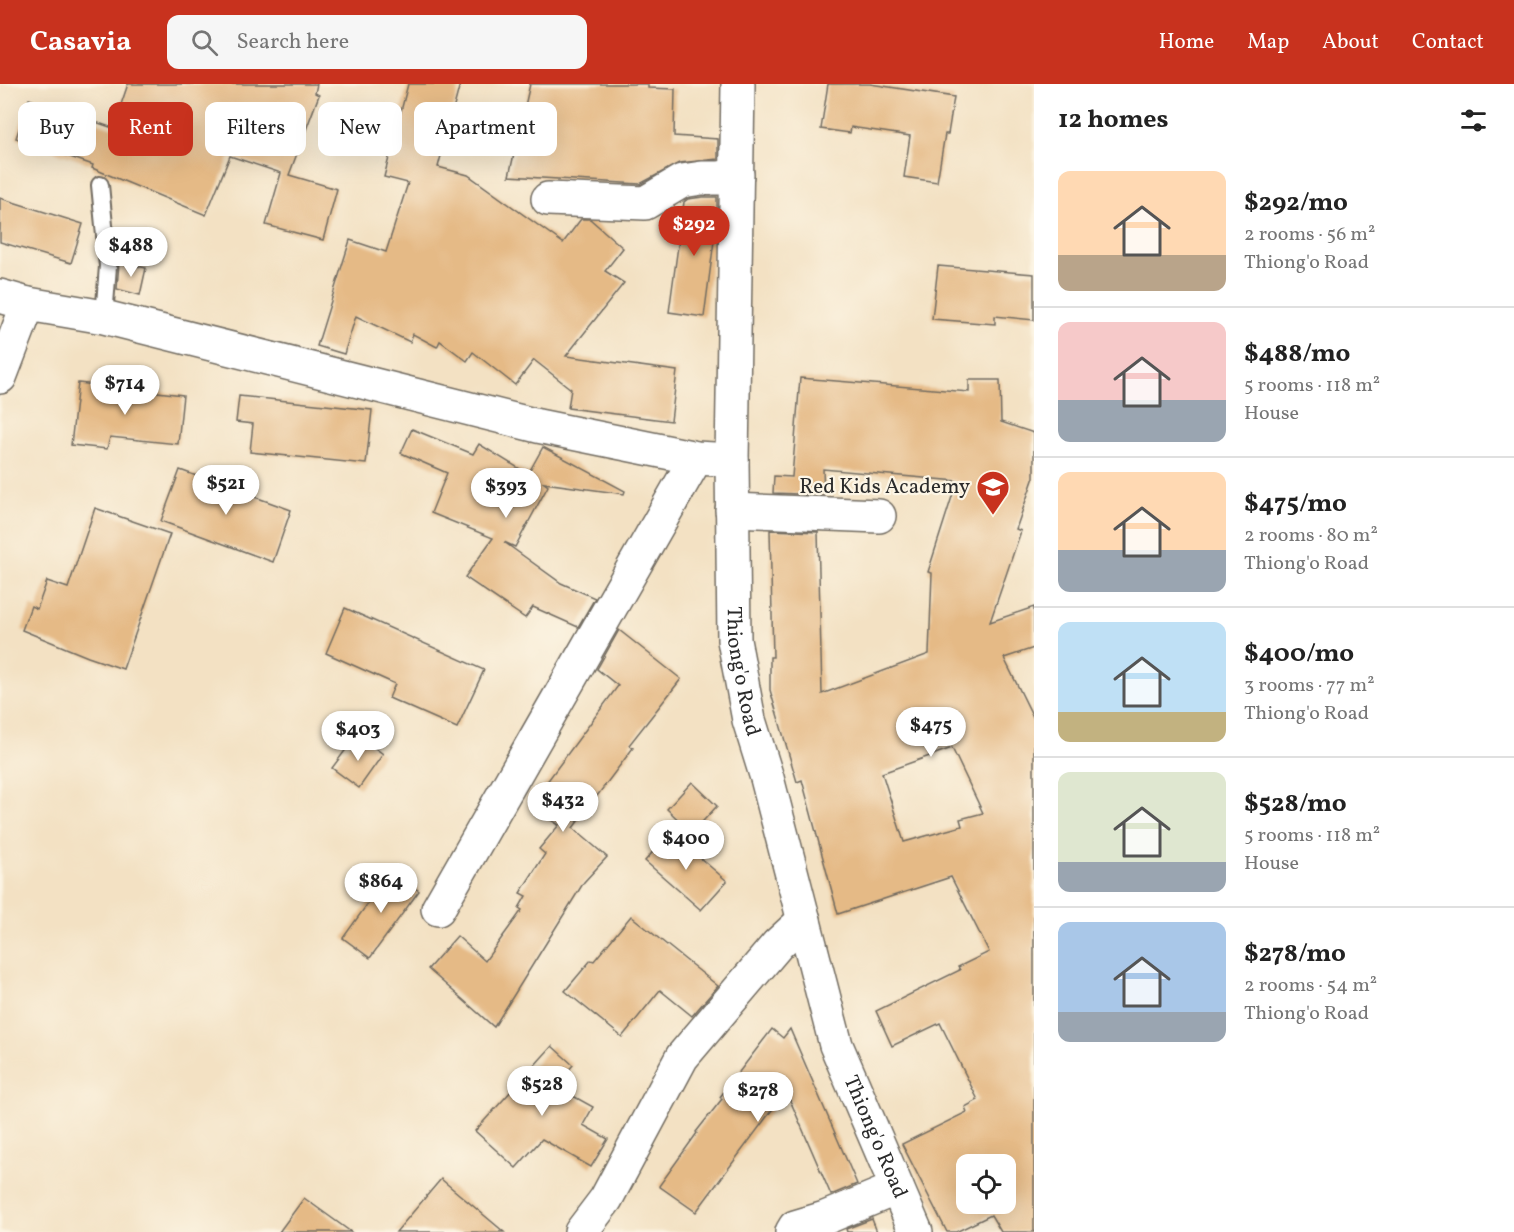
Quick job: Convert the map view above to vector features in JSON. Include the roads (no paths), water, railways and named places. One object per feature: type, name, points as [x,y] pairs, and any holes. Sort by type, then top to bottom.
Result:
[{"type":"street","name":"Thiong'o Road","points":[[738,84],[732,460],[734,640],[749,720],[767,778],[836,1045],[916,1232]]},
{"type":"street","points":[[548,199],[645,203],[682,181],[737,175]]},
{"type":"street","points":[[0,377],[14,300],[104,317],[538,426],[696,458],[732,460]]},
{"type":"street","points":[[438,909],[696,458]]},
{"type":"street","points":[[732,510],[879,516]]},
{"type":"street","points":[[581,1232],[606,1199],[682,1057],[778,944],[804,920]]},
{"type":"street","points":[[792,1232],[795,1227],[825,1218],[897,1188]]},
{"type":"lane","points":[[100,185],[108,266],[104,317]]},
{"type":"place","name":"Red Kids Academy","points":[[993,516]]}]
